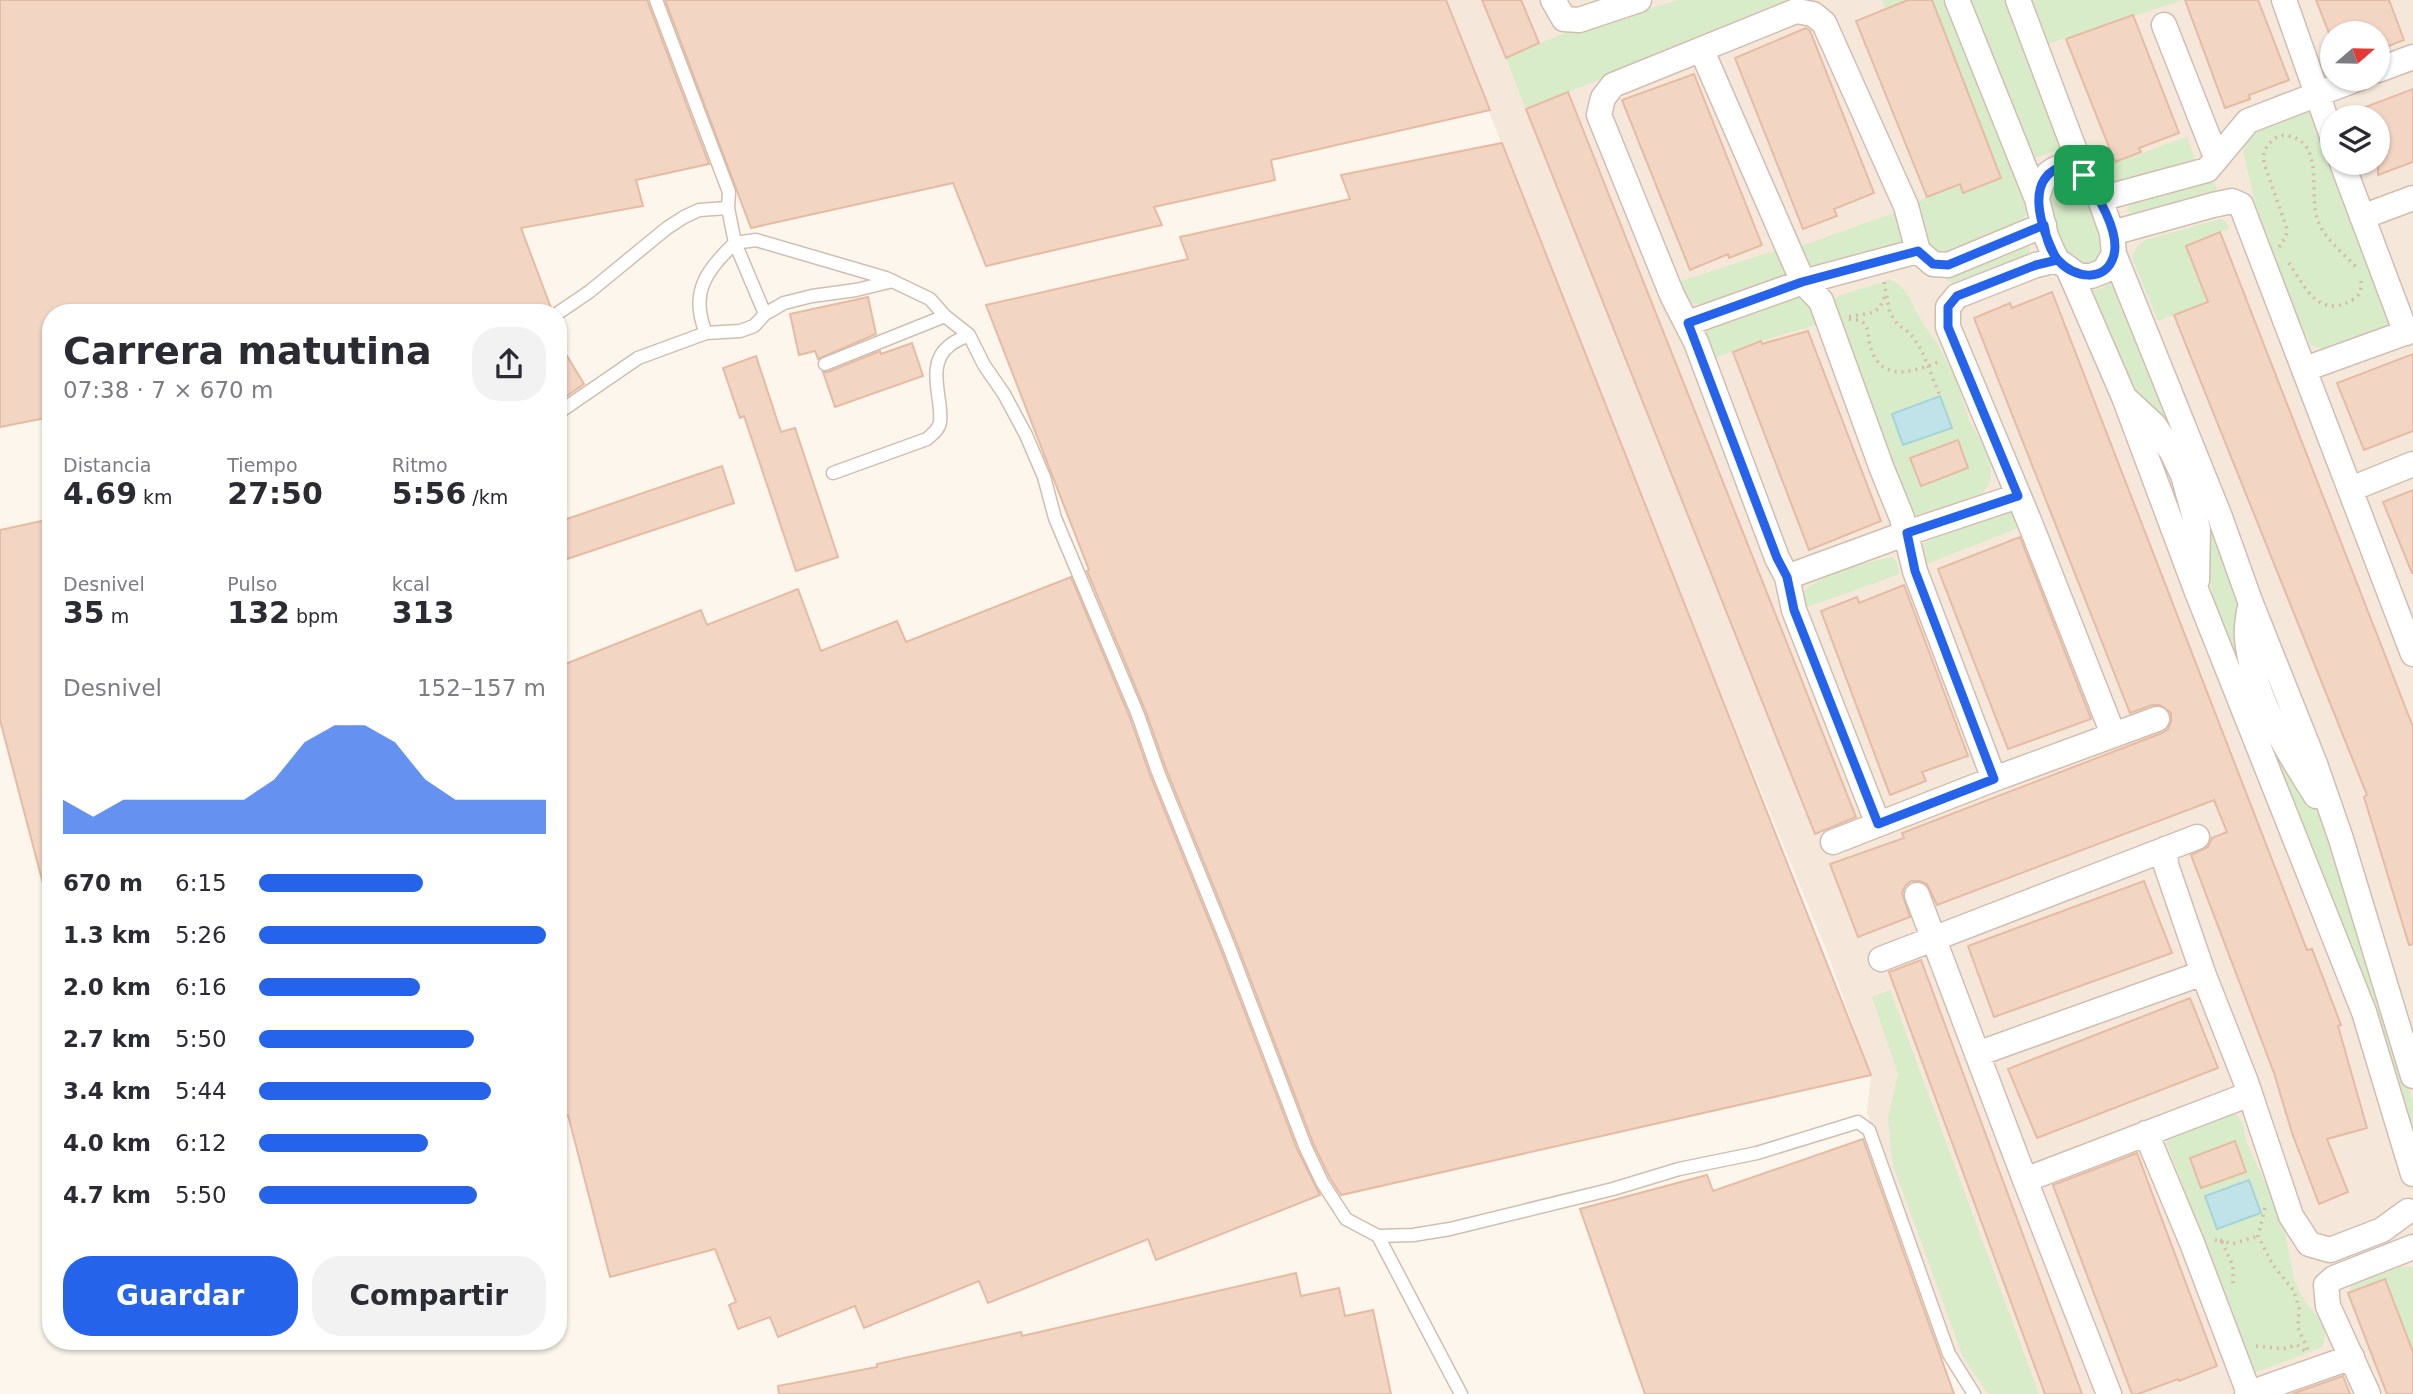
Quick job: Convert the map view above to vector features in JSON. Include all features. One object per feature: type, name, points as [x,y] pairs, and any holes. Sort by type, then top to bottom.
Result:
[{"type":"street","points":[[1553,0],[1564,19],[1579,20],[1639,0]]},
{"type":"street","points":[[1957,0],[2038,200],[2046,236],[2062,264],[2124,397],[2197,592],[2364,1012],[2413,1174]]},
{"type":"street","points":[[2018,0],[2084,175],[2100,199],[2113,244],[2315,764],[2341,839],[2413,1076]]},
{"type":"street","points":[[2284,0],[2320,105]]},
{"type":"street","points":[[1878,824],[1794,610],[1787,577],[1777,558],[1688,323],[1672,295],[1599,116],[1602,98],[1613,85],[1796,11],[1814,14],[1824,23],[1906,206],[1918,251],[1933,264],[1948,265],[2044,225]]},
{"type":"street","points":[[2164,24],[2216,157]]},
{"type":"street","points":[[1702,51],[1802,282],[1821,301],[1907,533],[1915,571],[1994,779]]},
{"type":"street","points":[[2390,66],[2413,57]]},
{"type":"street","points":[[2100,199],[2207,170],[2248,121],[2324,91]]},
{"type":"street","points":[[2038,200],[2046,175],[2057,167],[2069,165],[2084,175]]},
{"type":"street","points":[[2305,369],[2409,331],[2346,175]]},
{"type":"street","points":[[2362,217],[2413,198]]},
{"type":"street","points":[[2113,244],[2213,205],[2232,201],[2241,205],[2351,489],[2404,603],[2413,654]]},
{"type":"street","points":[[2113,244],[2104,271],[2091,276],[2079,276],[2062,264],[2036,265],[1957,296],[1948,307],[1948,327],[2113,734]]},
{"type":"street","points":[[1688,323],[1802,282],[1918,251]]},
{"type":"street","points":[[2351,489],[2413,464]]},
{"type":"street","points":[[1787,577],[2018,496]]},
{"type":"street","points":[[1833,842],[2157,719]]},
{"type":"street","points":[[1881,959],[2197,837]]},
{"type":"street","points":[[2165,849],[2166,865],[2203,973],[2250,1094],[2291,1216],[2309,1244],[2330,1250],[2382,1230],[2411,1224],[2408,1195],[2413,1183]]},
{"type":"street","points":[[1917,895],[2109,1394]]},
{"type":"street","points":[[1977,1054],[2203,973]]},
{"type":"street","points":[[2025,1180],[2250,1094]]},
{"type":"street","points":[[2146,1133],[2192,1242],[2248,1394],[2352,1357]]},
{"type":"street","points":[[2368,1394],[2329,1306],[2326,1285],[2334,1278],[2413,1247]]},
{"type":"lane","points":[[656,0],[729,192],[728,208],[735,243],[765,314]]},
{"type":"lane","points":[[567,307],[684,217],[699,210],[728,208]]},
{"type":"lane","points":[[706,333],[700,319],[704,279],[712,265],[735,243],[756,240],[893,281],[930,299],[945,316],[969,335],[1015,415],[1044,477],[1055,518],[1138,715],[1305,1146],[1322,1182],[1346,1219],[1378,1236],[1413,1235],[1450,1228],[1757,1153],[1858,1122],[1869,1130],[1949,1354],[1973,1394]]},
{"type":"lane","points":[[567,407],[638,358],[706,333],[740,331],[754,326],[765,314],[784,303],[893,281]]},
{"type":"lane","points":[[825,364],[945,316]]},
{"type":"lane","points":[[832,473],[927,439],[937,430],[940,421],[935,386],[938,364],[947,347],[969,335]]},
{"type":"lane","points":[[1378,1236],[1461,1394]]},
{"type":"path","points":[[2263,261],[2282,245],[2287,237],[2287,229],[2263,154],[2274,138],[2285,135],[2301,139],[2311,153],[2314,202],[2319,223],[2357,269]]},
{"type":"path","points":[[2263,261],[2287,261],[2312,298],[2322,304],[2341,304],[2354,299],[2362,286],[2361,279]]},
{"type":"path","points":[[1880,262],[1890,313],[1898,325],[1910,333],[1921,349],[1940,396]]},
{"type":"path","points":[[1885,292],[1882,306],[1875,312],[1843,318],[1861,321],[1866,327],[1874,358],[1884,367],[1897,373],[1912,372],[1959,354]]},
{"type":"path","points":[[2249,1341],[2255,1346],[2269,1349],[2297,1345],[2310,1354],[2298,1328],[2299,1308],[2294,1291],[2273,1265],[2258,1236],[2266,1203],[2282,1189]]},
{"type":"path","points":[[2233,1289],[2233,1266],[2222,1241],[2207,1238],[2215,1238],[2232,1244],[2258,1236]]},
{"type":"shaded area","points":[[1445,0],[2413,0],[2413,1394],[1981,1394],[1956,1359],[1867,1113],[1871,1075],[1827,952],[1621,448]]},
{"type":"green space","points":[[1679,0],[1797,0],[1526,109],[1506,58],[1562,34]]},
{"type":"green space","points":[[1882,0],[1943,0],[1977,76],[2020,185],[2026,214],[2022,221],[1948,251],[1937,252],[1928,244],[1913,203],[1956,185]]},
{"type":"green space","points":[[1968,0],[2007,0],[2067,147],[2034,158]]},
{"type":"green space","points":[[2026,0],[2184,0],[2044,45]]},
{"type":"green space","points":[[2310,108],[2320,134],[2320,175],[2335,175],[2392,325],[2329,350],[2311,346],[2276,270],[2257,213],[2243,150],[2253,129]]},
{"type":"green space","points":[[2187,137],[2196,163],[2109,184],[2103,176],[2102,167]]},
{"type":"green space","points":[[2211,178],[2216,186],[2216,193],[2133,217],[2127,210],[2130,201]]},
{"type":"green space","points":[[2067,180],[2082,190],[2088,198],[2100,228],[2102,251],[2096,262],[2090,264],[2080,265],[2073,261],[2055,230],[2050,195],[2057,183]]},
{"type":"green space","points":[[1894,213],[1906,242],[1808,269],[1798,247]]},
{"type":"green space","points":[[2220,219],[2227,222],[2229,229],[2186,246],[2207,302],[2158,321],[2132,258],[2137,247],[2145,240]]},
{"type":"green space","points":[[2024,244],[2029,245],[2028,254],[1953,283],[1947,281],[1946,277],[1950,273]]},
{"type":"green space","points":[[1777,250],[1784,263],[1786,277],[1702,305],[1689,303],[1682,296],[1681,281]]},
{"type":"green space","points":[[2114,276],[2211,519],[2236,597],[2249,668],[2285,756],[2331,836],[2413,1101],[2413,1140],[2217,617],[2206,560],[2135,391],[2088,290],[2103,288]]},
{"type":"green space","points":[[1889,280],[1897,283],[1906,292],[1939,346],[1957,382],[1969,420],[1991,465],[1990,482],[1983,493],[1923,516],[1912,514],[1832,302],[1838,296]]},
{"type":"green space","points":[[1799,295],[1809,299],[1820,324],[1714,358],[1706,339],[1713,321]]},
{"type":"green space","points":[[2012,508],[2021,527],[1924,565],[1918,549],[1922,544]]},
{"type":"green space","points":[[1891,557],[1896,560],[1900,574],[1807,607],[1802,593],[1821,580],[1844,570]]},
{"type":"green space","points":[[1890,990],[2039,1394],[1988,1394],[1963,1357],[1892,1162],[1888,1118],[1898,1074],[1872,997]]},
{"type":"green space","points":[[2231,1111],[2242,1121],[2247,1144],[2282,1218],[2294,1279],[2304,1300],[2321,1320],[2325,1335],[2323,1347],[2254,1373],[2167,1144],[2167,1138]]},
{"type":"green space","points":[[2401,1267],[2413,1267],[2413,1352],[2385,1279],[2348,1293],[2352,1284]]},
{"type":"water","points":[[1940,396],[1952,428],[1903,445],[1892,414]]},
{"type":"water","points":[[2249,1180],[2261,1213],[2217,1229],[2205,1196]]},
{"type":"building","points":[[0,0],[647,0],[709,164],[636,180],[643,206],[521,228],[550,304],[42,304],[42,419],[0,427]]},
{"type":"building","points":[[665,0],[1446,0],[1490,110],[1271,160],[1275,180],[1154,207],[1162,225],[986,266],[953,183],[751,228]]},
{"type":"building","points":[[1482,0],[1521,0],[1539,43],[1506,58]]},
{"type":"building","points":[[1908,0],[1932,0],[2001,178],[1963,193],[1960,184],[1927,197],[1856,21]]},
{"type":"building","points":[[2185,0],[2258,0],[2289,80],[2249,95],[2250,99],[2225,108]]},
{"type":"building","points":[[2316,0],[2389,0],[2404,40],[2390,45],[2390,21],[2324,21]]},
{"type":"building","points":[[2133,15],[2179,133],[2139,148],[2141,152],[2115,162],[2066,39]]},
{"type":"building","points":[[1806,28],[1810,31],[1874,193],[1834,209],[1837,216],[1803,229],[1735,58]]},
{"type":"building","points":[[1694,74],[1762,245],[1729,258],[1728,254],[1690,270],[1622,100]]},
{"type":"building","points":[[2413,89],[2413,162],[2390,171],[2390,105],[2371,105]]},
{"type":"building","points":[[1568,92],[1856,817],[1815,834],[1526,109]]},
{"type":"building","points":[[1502,143],[1871,1075],[1341,1195],[1313,1143],[1146,712],[1087,571],[1089,570],[986,305],[1188,259],[1180,237],[1350,199],[1341,175]]},
{"type":"building","points":[[2220,232],[2413,727],[2413,944],[2409,945],[2364,797],[2367,795],[2174,315],[2208,302],[2186,246]]},
{"type":"building","points":[[2052,292],[2307,950],[2312,949],[2341,1025],[2338,1026],[2367,1128],[2327,1139],[2348,1192],[2319,1204],[2292,1133],[2274,1073],[2191,855],[2208,847],[2212,838],[2227,832],[2214,800],[1937,905],[1927,884],[1911,881],[1902,893],[1910,917],[1858,937],[1830,864],[1904,838],[1902,833],[2162,733],[2168,729],[2171,722],[2171,713],[2160,705],[2130,713],[1974,318],[2010,303],[2012,308]]},
{"type":"building","points":[[868,297],[876,334],[818,359],[815,351],[799,355],[790,314]]},
{"type":"building","points":[[1808,331],[1881,521],[1809,550],[1733,352],[1761,341],[1762,344]]},
{"type":"building","points":[[912,343],[923,376],[835,407],[823,372],[880,351],[881,354]]},
{"type":"building","points":[[2413,354],[2413,431],[2364,450],[2337,383]]},
{"type":"building","points":[[567,356],[584,384],[567,396]]},
{"type":"building","points":[[756,356],[781,432],[795,428],[838,557],[796,571],[744,416],[740,418],[723,368]]},
{"type":"building","points":[[1958,440],[1968,468],[1921,486],[1910,458]]},
{"type":"building","points":[[722,466],[734,503],[567,559],[567,519]]},
{"type":"building","points":[[2413,490],[2413,573],[2412,573],[2383,502]]},
{"type":"building","points":[[42,521],[42,880],[0,720],[0,530]]},
{"type":"building","points":[[2020,537],[2091,719],[2008,749],[1938,569]]},
{"type":"building","points":[[1071,577],[1130,718],[1297,1149],[1320,1195],[1156,1260],[1148,1239],[988,1303],[979,1281],[864,1328],[855,1306],[778,1337],[770,1317],[738,1329],[729,1305],[736,1302],[715,1249],[610,1277],[567,1115],[567,663],[701,610],[707,625],[798,589],[821,651],[897,621],[906,642]]},
{"type":"building","points":[[1904,585],[1968,756],[1922,772],[1926,781],[1890,795],[1821,611],[1857,597],[1859,603]]},
{"type":"building","points":[[2144,881],[2172,953],[1994,1017],[1968,946]]},
{"type":"building","points":[[1921,960],[2082,1394],[2045,1394],[1889,972]]},
{"type":"building","points":[[2190,998],[2218,1068],[2037,1138],[2008,1069]]},
{"type":"building","points":[[1863,1139],[1954,1394],[1645,1394],[1580,1209],[1707,1175],[1713,1191]]},
{"type":"building","points":[[2235,1141],[2246,1172],[2201,1188],[2190,1158]]},
{"type":"building","points":[[2137,1153],[2217,1366],[2179,1381],[2178,1379],[2132,1394],[2053,1185]]},
{"type":"building","points":[[1296,1273],[1301,1296],[1339,1288],[1345,1316],[1373,1310],[1391,1394],[779,1394],[778,1386],[877,1367],[877,1364],[1021,1332],[1022,1336]]},
{"type":"building","points":[[2385,1279],[2413,1352],[2413,1394],[2387,1394],[2348,1293]]},
{"type":"building","points":[[2343,1376],[2350,1394],[2292,1394]]},
{"type":"route","points":[[2084,175],[2069,165],[2057,167],[2046,175],[2041,184],[2038,200],[2040,214],[2057,260],[2036,265],[1957,296],[1948,307],[1948,327],[2018,496],[1907,533],[1915,571],[1994,779],[1878,824],[1794,610],[1787,577],[1777,558],[1688,323],[1802,282],[1918,251],[1933,264],[1948,265],[2044,225],[2057,260],[2079,276],[2091,276],[2104,271],[2114,254],[2106,213],[2084,175]]}]
